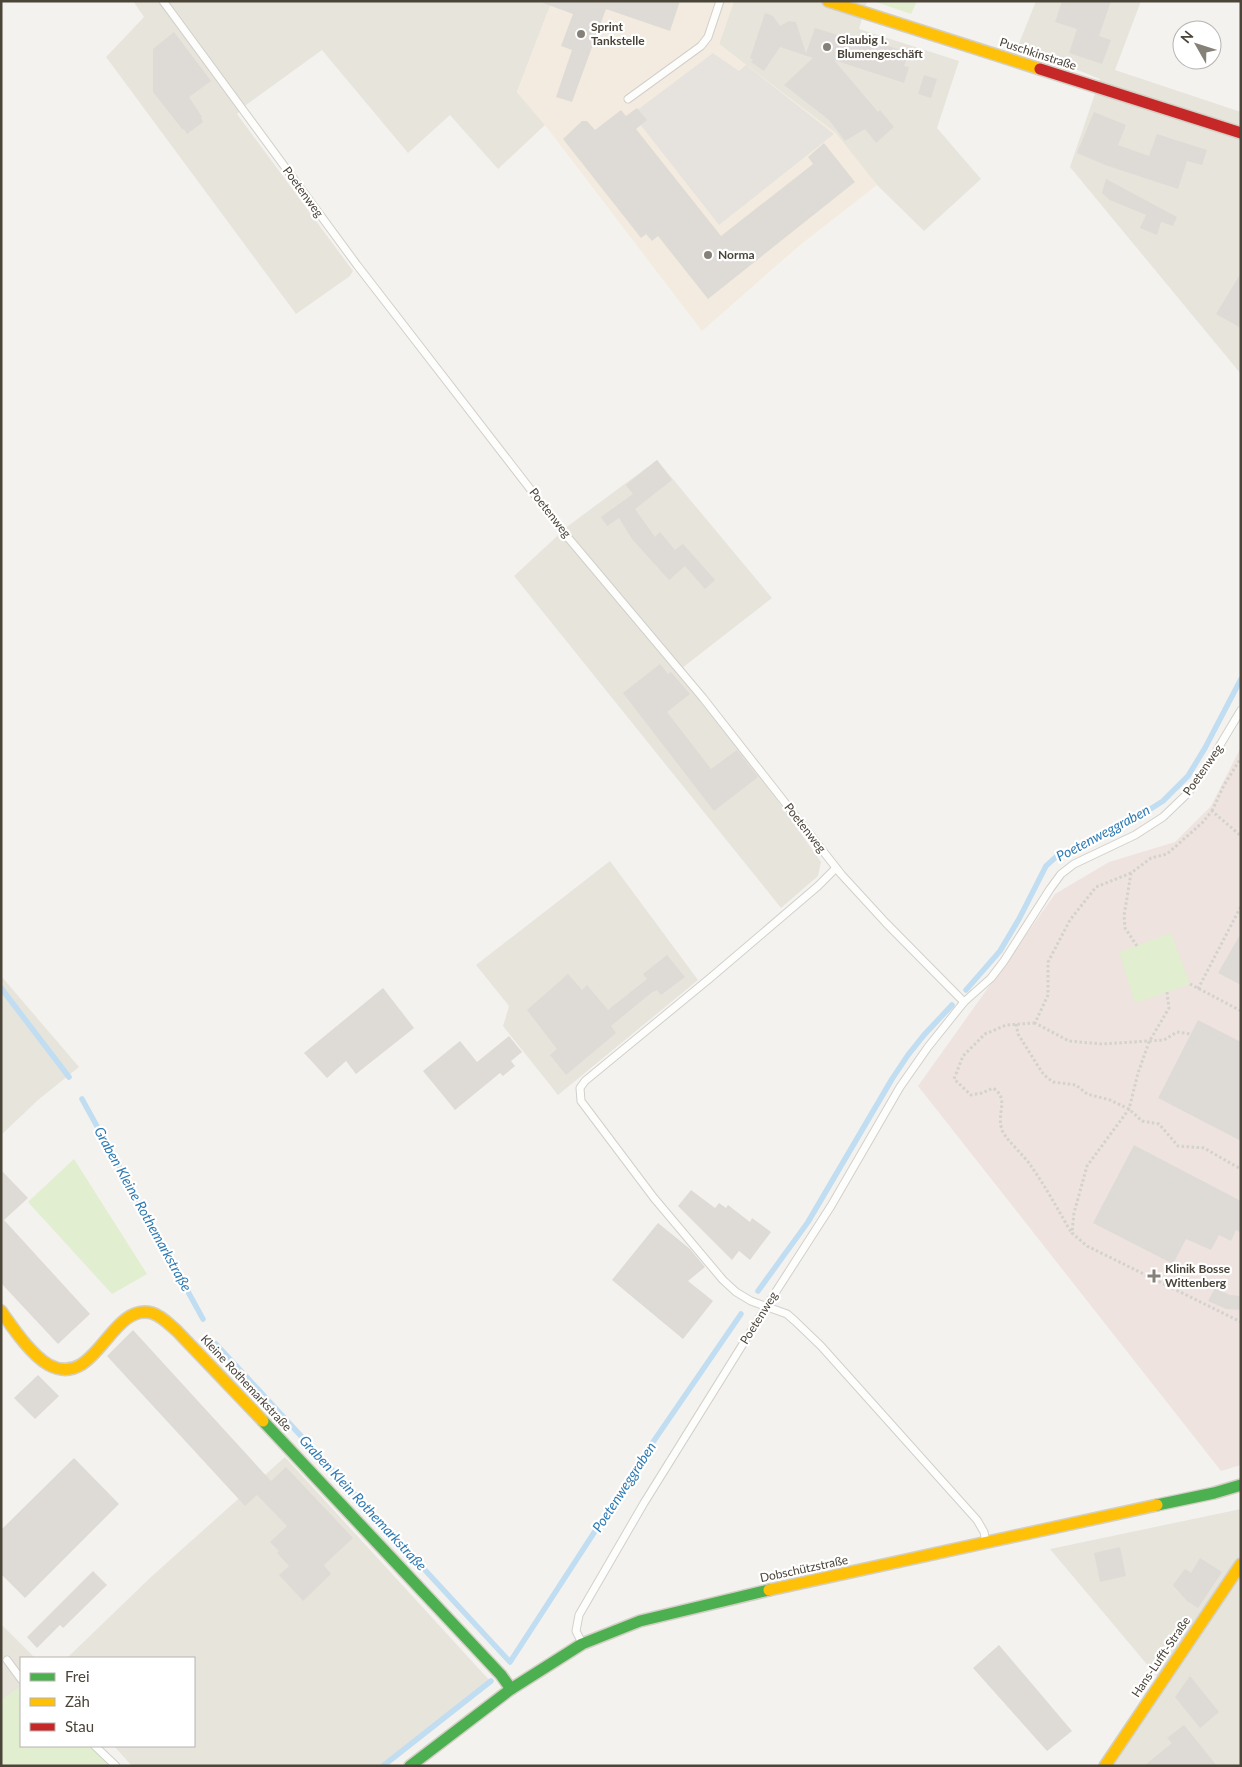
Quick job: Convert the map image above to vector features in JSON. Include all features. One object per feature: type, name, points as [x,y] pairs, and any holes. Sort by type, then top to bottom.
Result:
[{"type":"street","name":"Puschkinstraße","points":[[828,1],[1241,134]]},
{"type":"street","name":"Kleine Rothemarkstraße","points":[[1,1311],[41,1358],[49,1365],[64,1371],[71,1370],[83,1363],[130,1316],[142,1312],[152,1314],[165,1322],[190,1344],[373,1537],[501,1675],[511,1689]]},
{"type":"street","name":"Dobschützstraße","points":[[410,1766],[511,1689],[582,1644],[625,1627],[667,1613],[1214,1493],[1241,1485]]},
{"type":"street","name":"Hans-Lufft-Straße","points":[[1105,1766],[1241,1564]]},
{"type":"lane","name":"Poetenweg","points":[[163,1],[410,334],[565,534],[703,698],[836,868],[886,923],[964,1002]]},
{"type":"lane","points":[[628,99],[701,46],[708,37],[720,1]]},
{"type":"lane","name":"Poetenweg","points":[[582,1644],[576,1631],[579,1615],[644,1504],[831,1206],[900,1087],[928,1047],[964,1002],[990,978],[1004,961],[1050,888],[1061,874],[1074,864],[1142,830],[1163,817],[1188,794],[1241,710]]},
{"type":"lane","points":[[836,868],[818,886],[709,979],[585,1081],[580,1088],[581,1101],[686,1237],[723,1280],[736,1292],[751,1301],[786,1314],[821,1346],[977,1520],[984,1532],[986,1543]]},
{"type":"lane","points":[[7,1660],[20,1678]]},
{"type":"lane","points":[[96,1747],[116,1766]]},
{"type":"path","points":[[1035,1023],[1048,995],[1048,962],[1070,920],[1096,887],[1131,873],[1151,858],[1167,854],[1196,828],[1212,811],[1224,785],[1241,758]]},
{"type":"path","points":[[1212,811],[1241,836]]},
{"type":"path","points":[[1131,873],[1124,916],[1125,928],[1137,946]]},
{"type":"path","points":[[1198,989],[1241,906]]},
{"type":"path","points":[[1190,984],[1241,1011]]},
{"type":"path","points":[[1072,1233],[1074,1213],[1087,1166],[1129,1109],[1138,1073],[1149,1042],[1169,1008],[1167,992]]},
{"type":"path","points":[[1191,1034],[1177,1032],[1164,1040],[1102,1044],[1069,1041],[1035,1023],[1006,1025],[985,1034],[963,1056],[954,1079],[971,1096],[993,1088],[999,1092],[1003,1100],[1000,1113],[1002,1131],[1031,1165],[1072,1233],[1087,1246],[1241,1322]]},
{"type":"path","points":[[1016,1024],[1018,1034],[1044,1076],[1053,1082],[1076,1085],[1087,1094],[1110,1100],[1129,1109],[1142,1121],[1159,1124],[1178,1146],[1204,1148],[1239,1168]]},
{"type":"shaded area","points":[[133,1],[552,1],[517,92],[545,125],[498,169],[450,115],[408,153],[322,50],[246,105],[237,114],[353,271],[350,276],[296,314],[106,57],[144,17]]},
{"type":"shaded area","points":[[552,1],[734,1],[719,44],[836,133],[877,185],[800,245],[702,331],[545,125],[517,92]]},
{"type":"shaded area","points":[[734,1],[867,1],[859,29],[959,61],[937,128],[981,179],[924,231],[877,185],[837,136],[719,44]]},
{"type":"shaded area","points":[[1036,1],[1141,1],[1115,70],[1241,112],[1241,374],[1070,167],[1100,79],[1018,46]]},
{"type":"shaded area","points":[[713,53],[739,71],[746,65],[834,134],[719,225],[632,114]]},
{"type":"shaded area","points":[[657,460],[772,598],[677,672],[763,780],[821,862],[818,876],[781,908],[514,576],[568,526]]},
{"type":"shaded area","name":"Klinik Bosse Wittenberg","points":[[1241,747],[1241,1465],[1221,1471],[918,1086],[1055,894],[1109,862],[1175,842],[1211,806]]},
{"type":"shaded area","points":[[610,861],[698,980],[558,1095],[503,1026],[509,1006],[476,965]]},
{"type":"shaded area","points":[[1,976],[79,1067],[38,1100],[1,1135]]},
{"type":"shaded area","points":[[285,1457],[491,1682],[379,1766],[132,1766],[115,1747],[195,1747],[195,1657],[68,1657],[151,1577]]},
{"type":"shaded area","points":[[1241,1509],[1241,1766],[1112,1766],[1166,1687],[1050,1549]]},
{"type":"shaded area","points":[[1,1624],[34,1657],[20,1657],[20,1696],[1,1709]]},
{"type":"green space","points":[[873,1],[917,1],[911,14]]},
{"type":"green space","points":[[1171,933],[1190,984],[1135,1003],[1119,952]]},
{"type":"green space","points":[[74,1159],[147,1274],[112,1294],[28,1202]]},
{"type":"green space","points":[[20,1687],[20,1747],[93,1747],[115,1766],[1,1766],[1,1700]]},
{"type":"building","points":[[543,1],[680,1],[670,31],[606,9],[572,102],[556,97],[572,50],[561,46],[573,14],[543,3]]},
{"type":"building","points":[[1062,1],[1111,1],[1099,36],[1111,40],[1102,64],[1069,53],[1077,29],[1055,22]]},
{"type":"building","points":[[765,13],[773,16],[780,26],[789,21],[796,22],[806,53],[815,28],[866,44],[868,39],[909,53],[904,66],[909,67],[904,83],[834,60],[878,112],[880,110],[894,127],[876,143],[865,129],[845,141],[829,120],[784,85],[813,58],[780,47],[764,71],[751,62],[753,60],[750,58]]},
{"type":"building","points":[[174,32],[211,81],[189,97],[202,117],[203,122],[187,134],[153,92],[153,49]]},
{"type":"building","points":[[924,75],[937,79],[931,98],[918,94]]},
{"type":"building","points":[[637,108],[647,120],[636,129],[721,236],[813,164],[808,157],[824,143],[855,182],[708,299],[658,236],[652,241],[646,234],[641,238],[563,139],[582,121],[587,121],[595,130],[621,110],[626,116]]},
{"type":"building","points":[[1094,112],[1126,125],[1118,145],[1149,156],[1157,134],[1207,150],[1202,165],[1187,161],[1178,189],[1105,165],[1077,153]]},
{"type":"building","points":[[1106,179],[1177,217],[1173,226],[1161,222],[1157,235],[1140,228],[1146,215],[1110,200],[1102,193]]},
{"type":"building","points":[[1241,273],[1241,328],[1216,314]]},
{"type":"building","points":[[657,460],[672,480],[635,509],[655,537],[660,532],[675,550],[683,544],[715,580],[705,589],[685,566],[669,580],[632,539],[619,518],[607,526],[601,517],[633,494],[626,485]]},
{"type":"building","points":[[660,664],[668,674],[671,672],[690,694],[667,712],[711,769],[737,750],[758,777],[714,811],[623,693]]},
{"type":"building","points":[[1241,933],[1241,985],[1218,973]]},
{"type":"building","points":[[667,955],[685,977],[661,995],[657,990],[651,993],[611,1026],[616,1033],[566,1075],[550,1055],[557,1049],[527,1010],[568,974],[582,990],[587,985],[608,1010],[647,979],[643,974]]},
{"type":"building","points":[[383,988],[414,1028],[356,1074],[346,1061],[327,1078],[304,1053]]},
{"type":"building","points":[[1198,1020],[1241,1042],[1241,1141],[1158,1098]]},
{"type":"building","points":[[509,1036],[522,1052],[511,1061],[515,1066],[503,1076],[500,1073],[455,1110],[423,1071],[460,1041],[477,1062]]},
{"type":"building","name":"Klinik Bosse Wittenberg","points":[[1134,1145],[1241,1201],[1241,1233],[1236,1230],[1231,1241],[1219,1235],[1211,1250],[1186,1239],[1173,1264],[1093,1223]]},
{"type":"building","points":[[1,1170],[28,1198],[4,1220],[90,1314],[58,1344],[1,1283]]},
{"type":"building","points":[[691,1190],[715,1208],[719,1203],[726,1208],[728,1205],[750,1222],[752,1218],[771,1232],[750,1260],[739,1251],[732,1260],[678,1206]]},
{"type":"building","points":[[658,1223],[690,1249],[705,1267],[688,1281],[713,1301],[683,1339],[612,1280]]},
{"type":"building","points":[[1215,1288],[1230,1295],[1241,1296],[1241,1310],[1226,1309],[1208,1301]]},
{"type":"building","points":[[133,1330],[271,1481],[286,1467],[353,1538],[324,1565],[331,1574],[303,1601],[279,1575],[289,1566],[270,1542],[287,1526],[257,1495],[245,1506],[107,1356]]},
{"type":"building","points":[[38,1375],[59,1396],[35,1419],[14,1398]]},
{"type":"building","points":[[74,1458],[119,1504],[25,1598],[1,1574],[1,1530]]},
{"type":"building","points":[[1120,1547],[1126,1576],[1100,1582],[1094,1553]]},
{"type":"building","points":[[1200,1558],[1222,1572],[1198,1608],[1187,1601],[1173,1585],[1185,1569],[1191,1573]]},
{"type":"building","points":[[93,1571],[107,1585],[63,1628],[60,1625],[37,1648],[27,1637]]},
{"type":"building","points":[[999,1645],[1072,1731],[1047,1751],[973,1668]]},
{"type":"building","points":[[1190,1676],[1219,1712],[1200,1728],[1175,1697]]},
{"type":"building","points":[[1184,1725],[1217,1766],[1144,1766],[1172,1743],[1167,1738]]},
{"type":"waterway","name":"Poetenweggraben","points":[[966,990],[1000,951],[1046,866],[1057,856],[1127,824],[1163,801],[1188,776],[1241,679]]},
{"type":"waterway","name":"Graben Klein Rothemarkstraße","points":[[1,988],[69,1077]]},
{"type":"waterway","name":"Poetenweggraben","points":[[758,1291],[808,1222],[908,1055],[952,1005]]},
{"type":"waterway","name":"Graben Kleine Rothemarkstraße","points":[[82,1099],[203,1319]]},
{"type":"waterway","name":"Graben Klein Rothemarkstraße","points":[[216,1344],[510,1662],[651,1445],[741,1314]]},
{"type":"waterway","name":"Poetenweggraben","points":[[383,1766],[491,1681]]},
{"type":"traffic: fast","points":[[263,1421],[501,1675],[511,1689]]},
{"type":"traffic: fast","points":[[1157,1505],[1214,1493],[1241,1485]]},
{"type":"traffic: fast","points":[[410,1766],[511,1689],[582,1644],[640,1621],[769,1590]]},
{"type":"traffic: slow","points":[[828,1],[1040,69]]},
{"type":"traffic: slow","points":[[1,1311],[23,1341],[42,1361],[65,1369],[79,1366],[91,1357],[125,1320],[137,1313],[156,1314],[177,1331],[263,1421]]},
{"type":"traffic: slow","points":[[769,1590],[1157,1505]]},
{"type":"traffic: slow","points":[[1105,1766],[1241,1564]]},
{"type":"traffic: jam","points":[[1040,69],[1241,133]]},
{"type":"place","name":"Sprint Tankstelle","points":[[581,34]]},
{"type":"place","name":"Glaubig I. Blumengeschäft","points":[[827,47]]},
{"type":"place","name":"Norma","points":[[708,255]]},
{"type":"place","name":"Klinik Bosse Wittenberg","points":[[1154,1276]]}]
